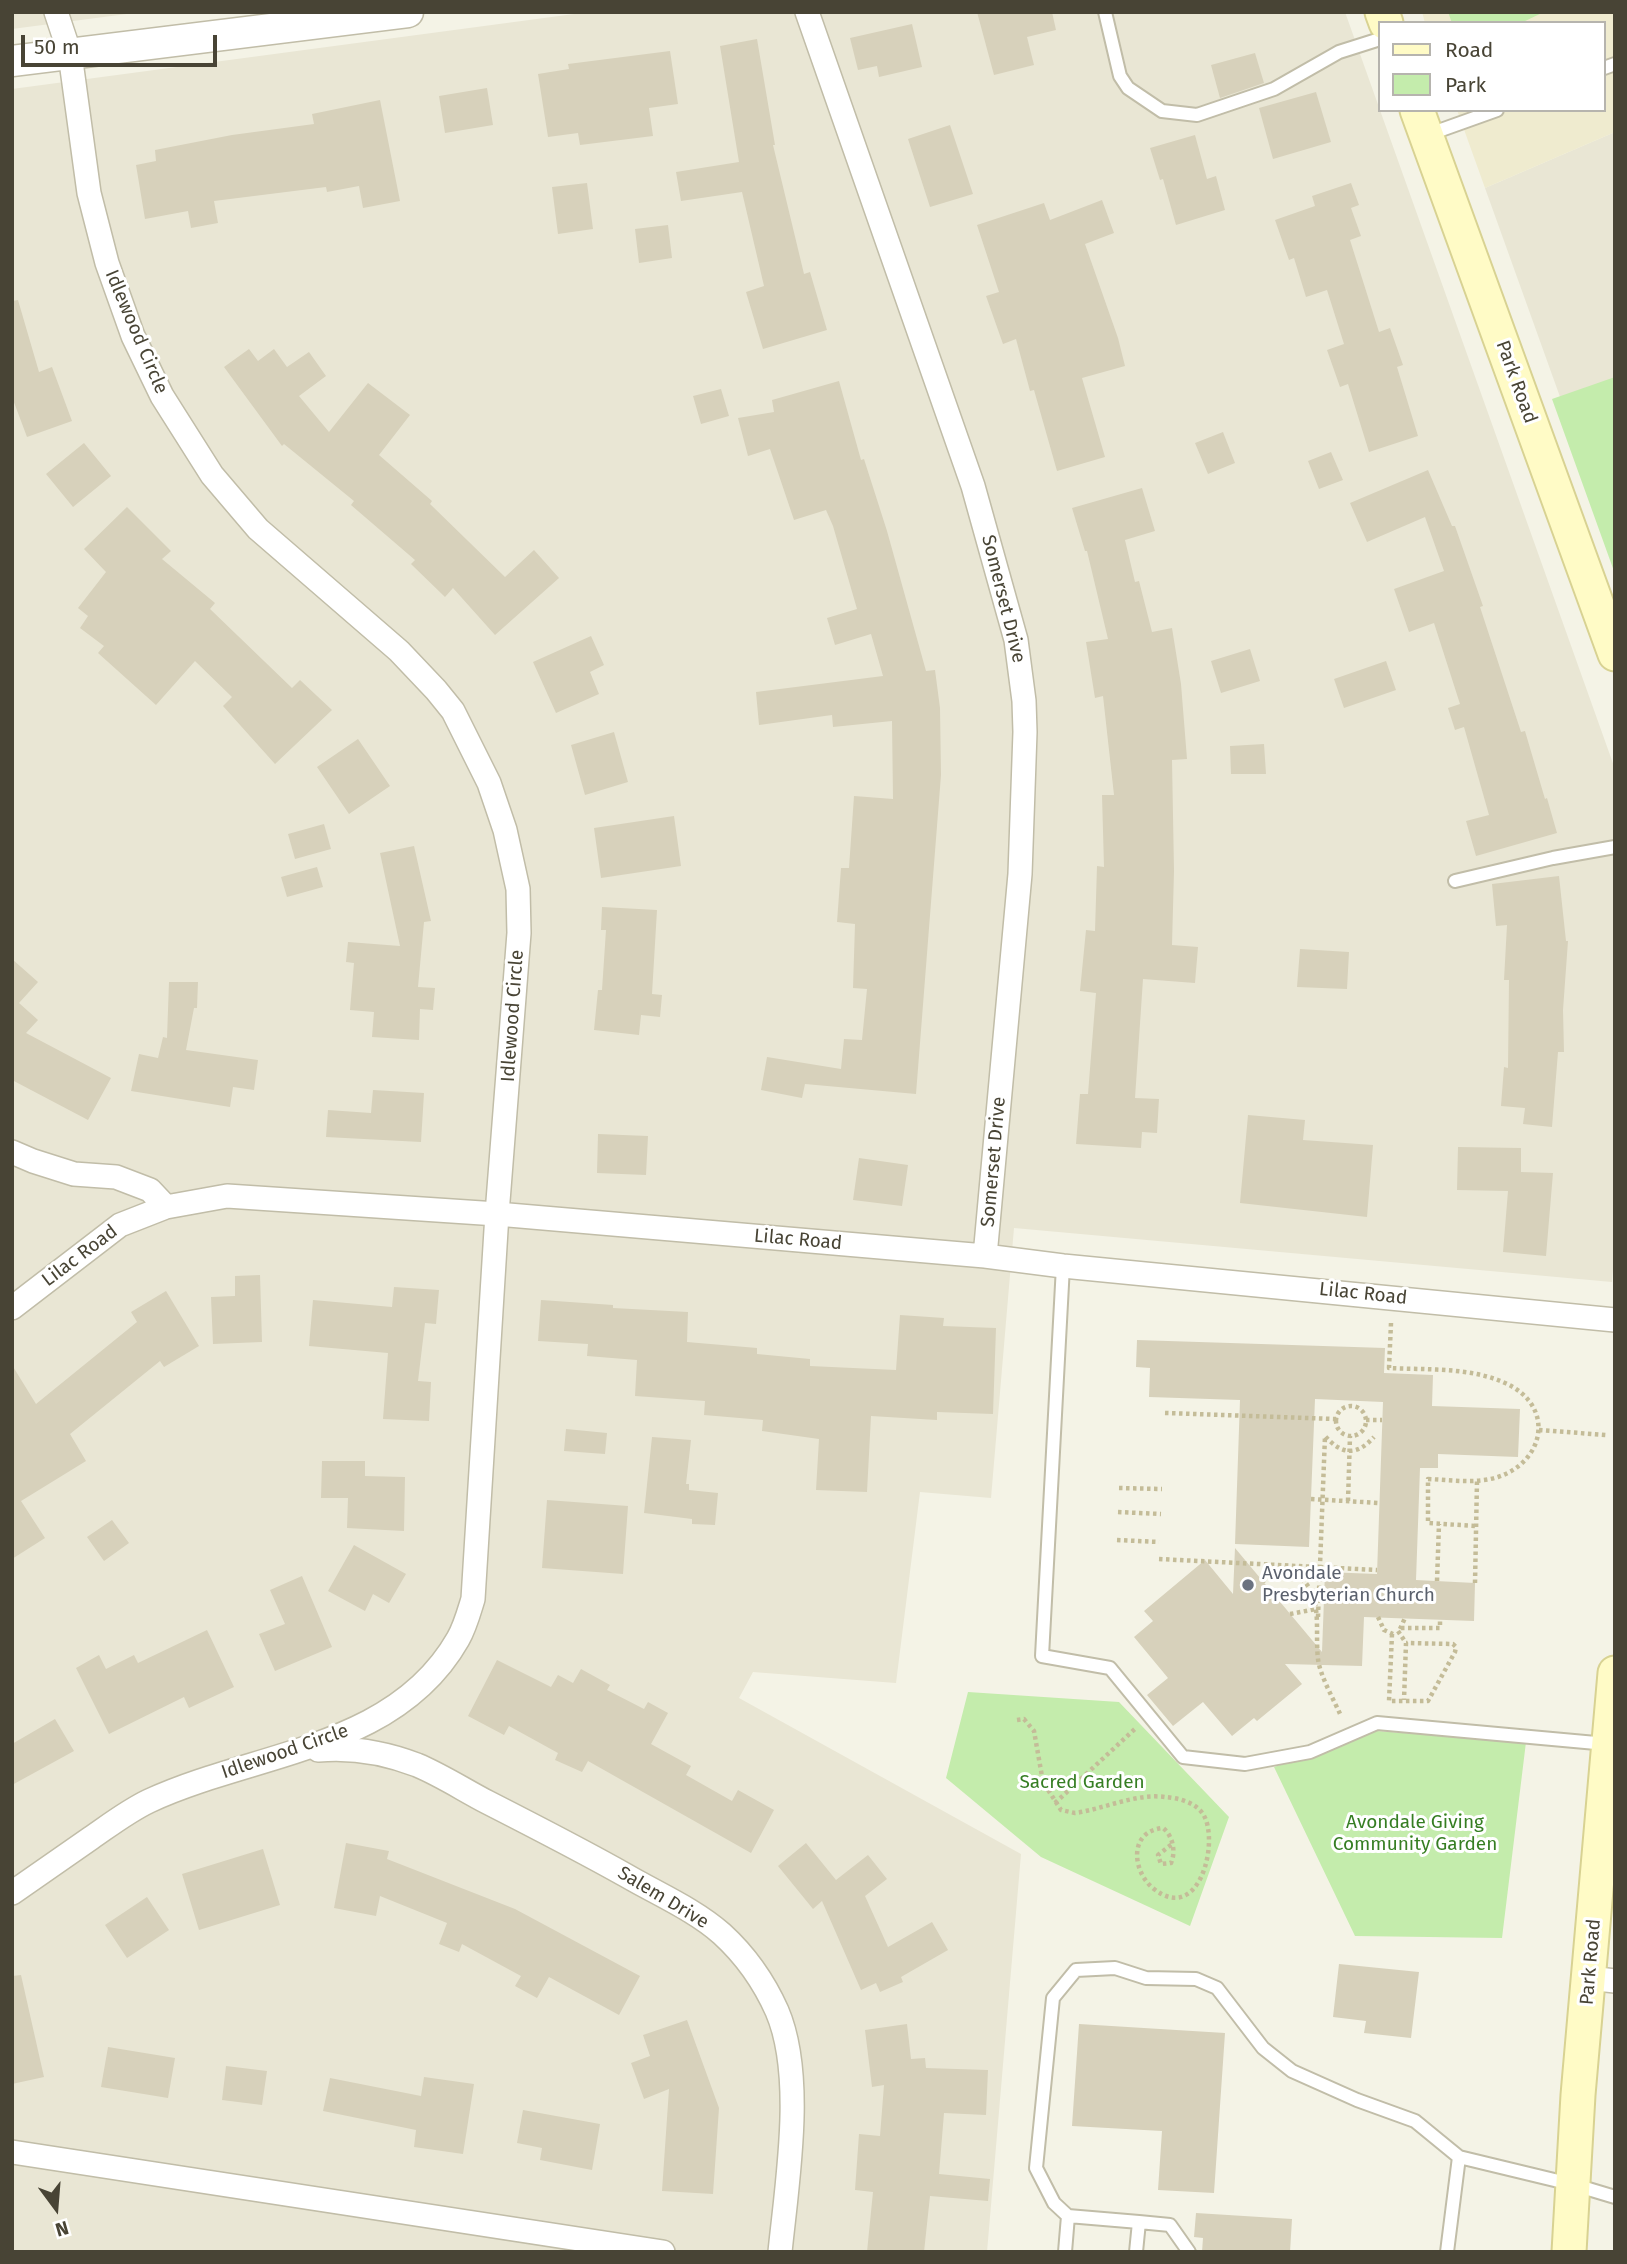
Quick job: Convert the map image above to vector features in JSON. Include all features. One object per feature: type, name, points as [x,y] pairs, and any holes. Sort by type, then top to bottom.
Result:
[{"type":"main road","name":"Park Road","points":[[1422,123],[1615,654]]},
{"type":"main road","name":"Park Road","points":[[1569,2252],[1578,2095],[1602,1979],[1615,1673]]},
{"type":"street","name":"Idlewood Circle","points":[[12,1893],[148,1801],[191,1783],[328,1741],[373,1721],[414,1693],[438,1668],[460,1636],[473,1599],[497,1214],[519,933],[518,889],[505,830],[489,783],[462,727],[436,690],[399,651],[258,528],[212,475],[162,396],[133,336],[107,263],[89,193],[70,54],[56,12]]},
{"type":"street","points":[[12,61],[408,12]]},
{"type":"street","name":"Somerset Drive","points":[[807,12],[973,486],[1016,640],[1025,732],[1020,874],[985,1256]]},
{"type":"street","points":[[12,1152],[74,1174],[116,1177],[150,1190],[166,1207]]},
{"type":"street","name":"Lilac Road","points":[[12,1308],[120,1225],[166,1207],[228,1196],[497,1214],[985,1256],[1615,1320]]},
{"type":"street","name":"Salem Drive","points":[[292,1752],[355,1750],[376,1753],[416,1765],[583,1851],[686,1909],[721,1933],[748,1961],[759,1977],[777,2012],[788,2050],[791,2101],[789,2164],[780,2252]]},
{"type":"street","points":[[12,2152],[663,2252]]},
{"type":"lane","points":[[1105,12],[1119,76],[1129,88],[1162,111],[1198,115],[1274,89],[1339,52],[1378,40]]},
{"type":"lane","points":[[1422,123],[1485,112]]},
{"type":"lane","points":[[1455,881],[1553,858],[1615,847]]},
{"type":"lane","points":[[1063,1266],[1042,1656],[1110,1668],[1183,1757],[1245,1764],[1310,1752],[1377,1723],[1610,1744]]},
{"type":"lane","points":[[1189,2252],[1170,2225],[1068,2217],[1054,2203],[1035,2168],[1053,1997],[1076,1970],[1115,1968],[1146,1978],[1196,1979],[1217,1988],[1263,2048],[1292,2071],[1357,2100],[1415,2121],[1459,2157],[1615,2197]]},
{"type":"lane","points":[[1447,2252],[1459,2157]]},
{"type":"lane","points":[[1065,2252],[1068,2217]]},
{"type":"lane","points":[[1136,2252],[1139,2222]]},
{"type":"path","points":[[1391,1324],[1389,1368],[1484,1375],[1523,1394],[1532,1404],[1539,1420],[1536,1444],[1528,1458],[1516,1469],[1499,1477],[1477,1481],[1428,1479],[1428,1523],[1476,1526]]},
{"type":"path","points":[[1348,1405],[1362,1410],[1366,1420],[1363,1429],[1350,1435],[1338,1429],[1336,1419],[1340,1410],[1348,1405]]},
{"type":"path","points":[[1165,1413],[1336,1419]]},
{"type":"path","points":[[1366,1420],[1382,1420]]},
{"type":"path","points":[[1539,1430],[1606,1435]]},
{"type":"path","points":[[1348,1501],[1350,1435]]},
{"type":"path","points":[[1340,1716],[1318,1662],[1325,1436],[1334,1446],[1349,1451],[1366,1445],[1374,1437]]},
{"type":"path","points":[[1475,1583],[1477,1481]]},
{"type":"path","points":[[1119,1488],[1162,1489]]},
{"type":"path","points":[[1311,1499],[1379,1503]]},
{"type":"path","points":[[1118,1512],[1161,1514]]},
{"type":"path","points":[[1437,1581],[1439,1524]]},
{"type":"path","points":[[1117,1540],[1159,1542]]},
{"type":"path","points":[[1159,1559],[1377,1570]]},
{"type":"path","points":[[1263,1582],[1272,1565]]},
{"type":"path","points":[[1280,1566],[1294,1572],[1307,1586],[1318,1617]]},
{"type":"path","points":[[1290,1614],[1316,1609]]},
{"type":"path","points":[[1378,1618],[1384,1630],[1397,1631],[1440,1628],[1440,1620]]},
{"type":"path","points":[[1405,1618],[1397,1631],[1389,1701],[1428,1701],[1456,1647],[1453,1644],[1406,1643]]},
{"type":"path","points":[[1397,1631],[1406,1643],[1404,1700]]},
{"type":"path","points":[[1017,1720],[1024,1718],[1034,1731],[1043,1782],[1061,1810],[1075,1813],[1161,1796],[1193,1804],[1203,1814],[1208,1827],[1208,1848],[1202,1875],[1192,1893],[1182,1898],[1170,1898],[1159,1893],[1146,1883],[1139,1873],[1137,1861],[1140,1843],[1150,1831],[1163,1828],[1172,1844],[1174,1856],[1171,1863],[1161,1864],[1158,1855],[1172,1844]]},
{"type":"path","points":[[1055,1803],[1140,1724]]},
{"type":"shaded area","points":[[12,12],[142,12],[12,29]]},
{"type":"shaded area","points":[[589,12],[1345,12],[1378,105],[1378,112],[1381,112],[1615,769],[1615,1241],[1612,1282],[1014,1228],[991,1498],[920,1492],[896,1683],[753,1672],[739,1698],[1021,1854],[987,2252],[12,2252],[12,89]]},
{"type":"shaded area","points":[[1422,12],[1615,12],[1615,132],[1485,188],[1458,112],[1606,112],[1606,21],[1424,21]]},
{"type":"shaded area","points":[[1615,132],[1615,550],[1485,188]]},
{"type":"green space","points":[[1448,12],[1544,12],[1525,21],[1451,21]]},
{"type":"green space","points":[[1615,377],[1615,574],[1552,399]]},
{"type":"green space","name":"Sacred Garden","points":[[968,1692],[1119,1702],[1229,1817],[1190,1926],[1041,1857],[946,1778]]},
{"type":"green space","name":"Avondale Giving Community Garden","points":[[1377,1731],[1526,1742],[1502,1938],[1355,1936],[1274,1767]]},
{"type":"building","points":[[977,12],[1052,12],[1056,30],[1027,37],[1034,65],[994,75]]},
{"type":"building","points":[[912,24],[922,67],[879,77],[877,66],[858,70],[850,38]]},
{"type":"building","points":[[757,39],[773,145],[804,274],[810,272],[827,330],[763,349],[746,292],[764,286],[742,192],[681,201],[676,172],[739,162],[720,46]]},
{"type":"building","points":[[670,51],[678,104],[649,108],[653,136],[580,145],[578,133],[548,137],[538,74],[569,69],[568,64]]},
{"type":"building","points":[[1255,53],[1264,83],[1220,98],[1211,65]]},
{"type":"building","points":[[487,88],[493,125],[445,133],[439,96]]},
{"type":"building","points":[[1316,92],[1331,142],[1273,159],[1259,108]]},
{"type":"building","points":[[380,100],[400,201],[363,208],[359,186],[327,192],[326,187],[214,201],[218,223],[191,228],[188,211],[145,219],[136,165],[156,161],[155,150],[232,135],[314,124],[312,114]]},
{"type":"building","points":[[950,125],[973,194],[930,207],[908,139]]},
{"type":"building","points":[[1195,135],[1207,179],[1216,176],[1225,210],[1176,225],[1163,179],[1160,180],[1150,148]]},
{"type":"building","points":[[587,183],[593,229],[558,234],[552,187]]},
{"type":"building","points":[[1351,183],[1359,205],[1351,208],[1361,236],[1350,240],[1379,332],[1390,328],[1403,365],[1397,367],[1418,436],[1369,452],[1348,384],[1340,387],[1327,350],[1344,344],[1327,290],[1306,297],[1294,258],[1289,260],[1275,220],[1315,206],[1312,196]]},
{"type":"building","points":[[1102,200],[1114,233],[1085,244],[1125,366],[1082,378],[1105,457],[1057,471],[1016,339],[1003,344],[986,296],[999,292],[977,225],[1044,203],[1050,220]]},
{"type":"building","points":[[668,225],[672,258],[639,263],[635,229]]},
{"type":"building","points":[[18,300],[39,372],[52,367],[72,421],[27,437],[12,397],[12,301]]},
{"type":"building","points":[[249,349],[258,361],[274,349],[287,367],[309,352],[326,376],[299,396],[329,432],[368,383],[410,415],[379,455],[432,501],[430,504],[505,577],[534,550],[559,578],[495,635],[453,588],[445,597],[411,564],[415,560],[351,505],[354,501],[284,444],[282,446],[224,367]]},
{"type":"building","points":[[839,381],[861,460],[864,459],[887,531],[926,671],[935,670],[940,708],[941,775],[916,1094],[805,1084],[802,1098],[761,1090],[767,1057],[841,1069],[844,1039],[862,1040],[867,989],[853,988],[855,924],[837,922],[841,868],[849,868],[854,796],[893,799],[892,721],[833,727],[832,715],[759,725],[756,692],[883,676],[871,634],[835,645],[827,618],[857,609],[826,510],[794,520],[770,449],[748,456],[738,418],[774,412],[772,400]]},
{"type":"building","points":[[721,389],[729,416],[701,424],[693,396]]},
{"type":"building","points":[[1223,432],[1235,463],[1208,474],[1195,443]]},
{"type":"building","points":[[84,443],[111,476],[73,507],[46,474]]},
{"type":"building","points":[[1331,452],[1343,480],[1319,489],[1308,461]]},
{"type":"building","points":[[1428,470],[1452,526],[1455,526],[1483,606],[1480,607],[1521,732],[1525,731],[1557,833],[1476,856],[1466,821],[1489,815],[1464,727],[1455,730],[1448,708],[1460,704],[1434,623],[1409,632],[1394,589],[1444,571],[1425,517],[1367,542],[1350,503]]},
{"type":"building","points":[[1142,488],[1155,531],[1125,540],[1135,582],[1139,581],[1152,632],[1172,628],[1181,684],[1187,759],[1172,760],[1172,945],[1198,947],[1195,983],[1143,979],[1135,1098],[1159,1099],[1157,1133],[1142,1132],[1141,1148],[1076,1144],[1080,1094],[1088,1094],[1096,993],[1080,991],[1086,930],[1095,931],[1097,866],[1104,867],[1102,795],[1114,795],[1103,696],[1095,698],[1086,642],[1108,639],[1087,551],[1072,508]]},
{"type":"building","points":[[127,507],[171,551],[162,559],[215,603],[210,609],[292,688],[300,680],[332,710],[275,764],[223,706],[232,697],[195,661],[156,705],[98,653],[104,646],[80,628],[88,616],[78,608],[106,572],[84,549]]},
{"type":"building","points":[[591,636],[604,665],[590,672],[599,694],[556,713],[533,662]]},
{"type":"building","points":[[1250,649],[1260,681],[1221,693],[1211,661]]},
{"type":"building","points":[[1386,661],[1396,690],[1344,708],[1334,679]]},
{"type":"building","points":[[614,732],[628,782],[585,795],[571,745]]},
{"type":"building","points":[[358,739],[390,786],[349,814],[317,767]]},
{"type":"building","points":[[1264,744],[1266,774],[1231,774],[1230,746]]},
{"type":"building","points":[[674,816],[681,866],[601,878],[594,828]]},
{"type":"building","points":[[324,824],[331,849],[295,859],[288,834]]},
{"type":"building","points":[[414,846],[431,921],[424,922],[418,987],[435,988],[433,1010],[420,1009],[419,1040],[372,1037],[374,1012],[350,1010],[354,963],[346,962],[348,942],[400,946],[380,853]]},
{"type":"building","points":[[317,867],[323,887],[287,897],[281,877]]},
{"type":"building","points":[[1559,876],[1568,941],[1563,1010],[1564,1052],[1558,1052],[1552,1127],[1523,1124],[1525,1108],[1501,1106],[1504,1067],[1508,1068],[1509,980],[1504,980],[1507,925],[1496,926],[1492,884]]},
{"type":"building","points":[[602,907],[657,910],[652,994],[662,995],[660,1017],[641,1015],[639,1035],[594,1030],[598,990],[602,990],[606,930],[601,930]]},
{"type":"building","points":[[1300,949],[1349,952],[1347,989],[1297,987]]},
{"type":"building","points":[[12,959],[38,982],[19,1003],[38,1020],[26,1033],[111,1078],[88,1120],[12,1080]]},
{"type":"building","points":[[169,982],[198,982],[197,1008],[194,1008],[186,1050],[258,1060],[254,1090],[233,1087],[230,1107],[131,1091],[139,1054],[158,1058],[163,1037],[167,1038]]},
{"type":"building","points":[[373,1090],[424,1093],[421,1142],[326,1137],[328,1110],[371,1113]]},
{"type":"building","points":[[1248,1115],[1305,1120],[1303,1140],[1373,1145],[1367,1217],[1240,1203]]},
{"type":"building","points":[[598,1134],[648,1136],[646,1175],[597,1173]]},
{"type":"building","points":[[1458,1147],[1521,1148],[1521,1172],[1553,1173],[1546,1256],[1503,1252],[1508,1191],[1457,1190]]},
{"type":"building","points":[[859,1158],[908,1165],[902,1206],[853,1200]]},
{"type":"building","points":[[260,1275],[262,1342],[213,1344],[211,1297],[235,1296],[235,1276]]},
{"type":"building","points":[[394,1287],[439,1290],[436,1324],[425,1323],[418,1381],[431,1382],[429,1421],[383,1419],[388,1353],[309,1346],[313,1300],[392,1307]]},
{"type":"building","points":[[166,1291],[199,1346],[164,1367],[160,1361],[70,1434],[86,1461],[21,1501],[45,1538],[12,1559],[12,1365],[36,1404],[137,1322],[131,1312]]},
{"type":"building","points":[[541,1300],[613,1305],[613,1308],[688,1312],[687,1342],[757,1348],[757,1354],[810,1359],[810,1366],[896,1370],[900,1315],[944,1318],[943,1326],[996,1328],[993,1414],[937,1412],[937,1420],[871,1416],[867,1492],[816,1490],[819,1439],[762,1431],[763,1420],[704,1415],[705,1401],[635,1396],[637,1360],[587,1356],[588,1344],[538,1341]]},
{"type":"building","name":"Avondale Presbyterian Church","points":[[1137,1340],[1385,1348],[1384,1373],[1433,1375],[1432,1406],[1520,1409],[1518,1457],[1438,1454],[1438,1468],[1420,1468],[1416,1580],[1475,1583],[1474,1621],[1364,1617],[1362,1666],[1285,1664],[1302,1684],[1257,1721],[1254,1718],[1232,1736],[1203,1702],[1173,1726],[1147,1695],[1168,1678],[1134,1637],[1153,1621],[1144,1611],[1205,1560],[1233,1594],[1235,1548],[1322,1652],[1325,1572],[1377,1574],[1383,1402],[1315,1399],[1309,1547],[1235,1544],[1240,1400],[1149,1397],[1150,1368],[1136,1367]]},
{"type":"building","points":[[566,1429],[607,1433],[605,1454],[564,1451]]},
{"type":"building","points":[[652,1437],[691,1440],[686,1484],[689,1484],[689,1490],[718,1493],[715,1525],[692,1524],[692,1519],[644,1513]]},
{"type":"building","points":[[322,1461],[365,1461],[365,1476],[405,1477],[404,1531],[347,1528],[348,1498],[321,1498]]},
{"type":"building","points":[[547,1500],[628,1506],[623,1574],[542,1568]]},
{"type":"building","points":[[112,1520],[129,1543],[104,1561],[87,1537]]},
{"type":"building","points":[[354,1545],[406,1574],[389,1603],[373,1594],[365,1611],[328,1591]]},
{"type":"building","points":[[302,1576],[332,1647],[275,1671],[259,1634],[285,1624],[270,1590]]},
{"type":"building","points":[[207,1630],[234,1687],[189,1708],[184,1697],[109,1734],[76,1668],[99,1655],[106,1669],[134,1655],[138,1663]]},
{"type":"building","points":[[497,1660],[551,1687],[558,1675],[573,1683],[581,1669],[610,1685],[607,1690],[644,1709],[648,1702],[668,1713],[651,1744],[691,1766],[686,1775],[732,1801],[738,1790],[774,1810],[751,1853],[588,1761],[582,1772],[555,1760],[558,1753],[509,1726],[504,1735],[468,1716]]},
{"type":"building","points":[[55,1719],[74,1751],[12,1785],[12,1744]]},
{"type":"building","points":[[346,1843],[389,1851],[387,1859],[515,1909],[640,1976],[619,2015],[549,1977],[537,1998],[515,1986],[521,1976],[462,1944],[459,1952],[439,1944],[447,1923],[380,1896],[376,1916],[334,1908]]},
{"type":"building","points":[[806,1843],[836,1880],[868,1855],[887,1879],[865,1896],[888,1947],[932,1922],[948,1950],[901,1977],[903,1982],[880,1992],[876,1983],[861,1990],[822,1901],[813,1909],[778,1866]]},
{"type":"building","points":[[263,1849],[280,1905],[199,1930],[182,1874]]},
{"type":"building","points":[[147,1897],[169,1930],[127,1958],[105,1925]]},
{"type":"building","points":[[1339,1964],[1419,1972],[1411,2038],[1364,2033],[1366,2021],[1333,2017]]},
{"type":"building","points":[[21,1975],[44,2077],[12,2084],[12,1976]]},
{"type":"building","points":[[687,2020],[719,2108],[713,2194],[662,2191],[669,2089],[644,2099],[631,2063],[650,2056],[643,2035]]},
{"type":"building","points":[[907,2024],[911,2059],[925,2058],[926,2068],[988,2070],[986,2115],[944,2113],[939,2174],[990,2179],[988,2201],[930,2196],[924,2252],[867,2252],[873,2192],[855,2190],[859,2134],[880,2136],[884,2085],[872,2087],[865,2030]]},
{"type":"building","points":[[1079,2024],[1225,2033],[1214,2193],[1158,2190],[1162,2131],[1072,2126]]},
{"type":"building","points":[[108,2047],[175,2058],[168,2098],[101,2087]]},
{"type":"building","points":[[226,2066],[267,2071],[262,2105],[222,2100]]},
{"type":"building","points":[[424,2077],[474,2084],[463,2154],[414,2147],[416,2130],[323,2111],[330,2078],[421,2096]]},
{"type":"building","points":[[523,2110],[600,2124],[592,2170],[540,2160],[542,2148],[517,2143]]},
{"type":"building","points":[[1196,2213],[1292,2219],[1290,2252],[1202,2252],[1203,2238],[1194,2237]]},
{"type":"place","name":"Avondale Presbyterian Church","points":[[1248,1585]]}]
